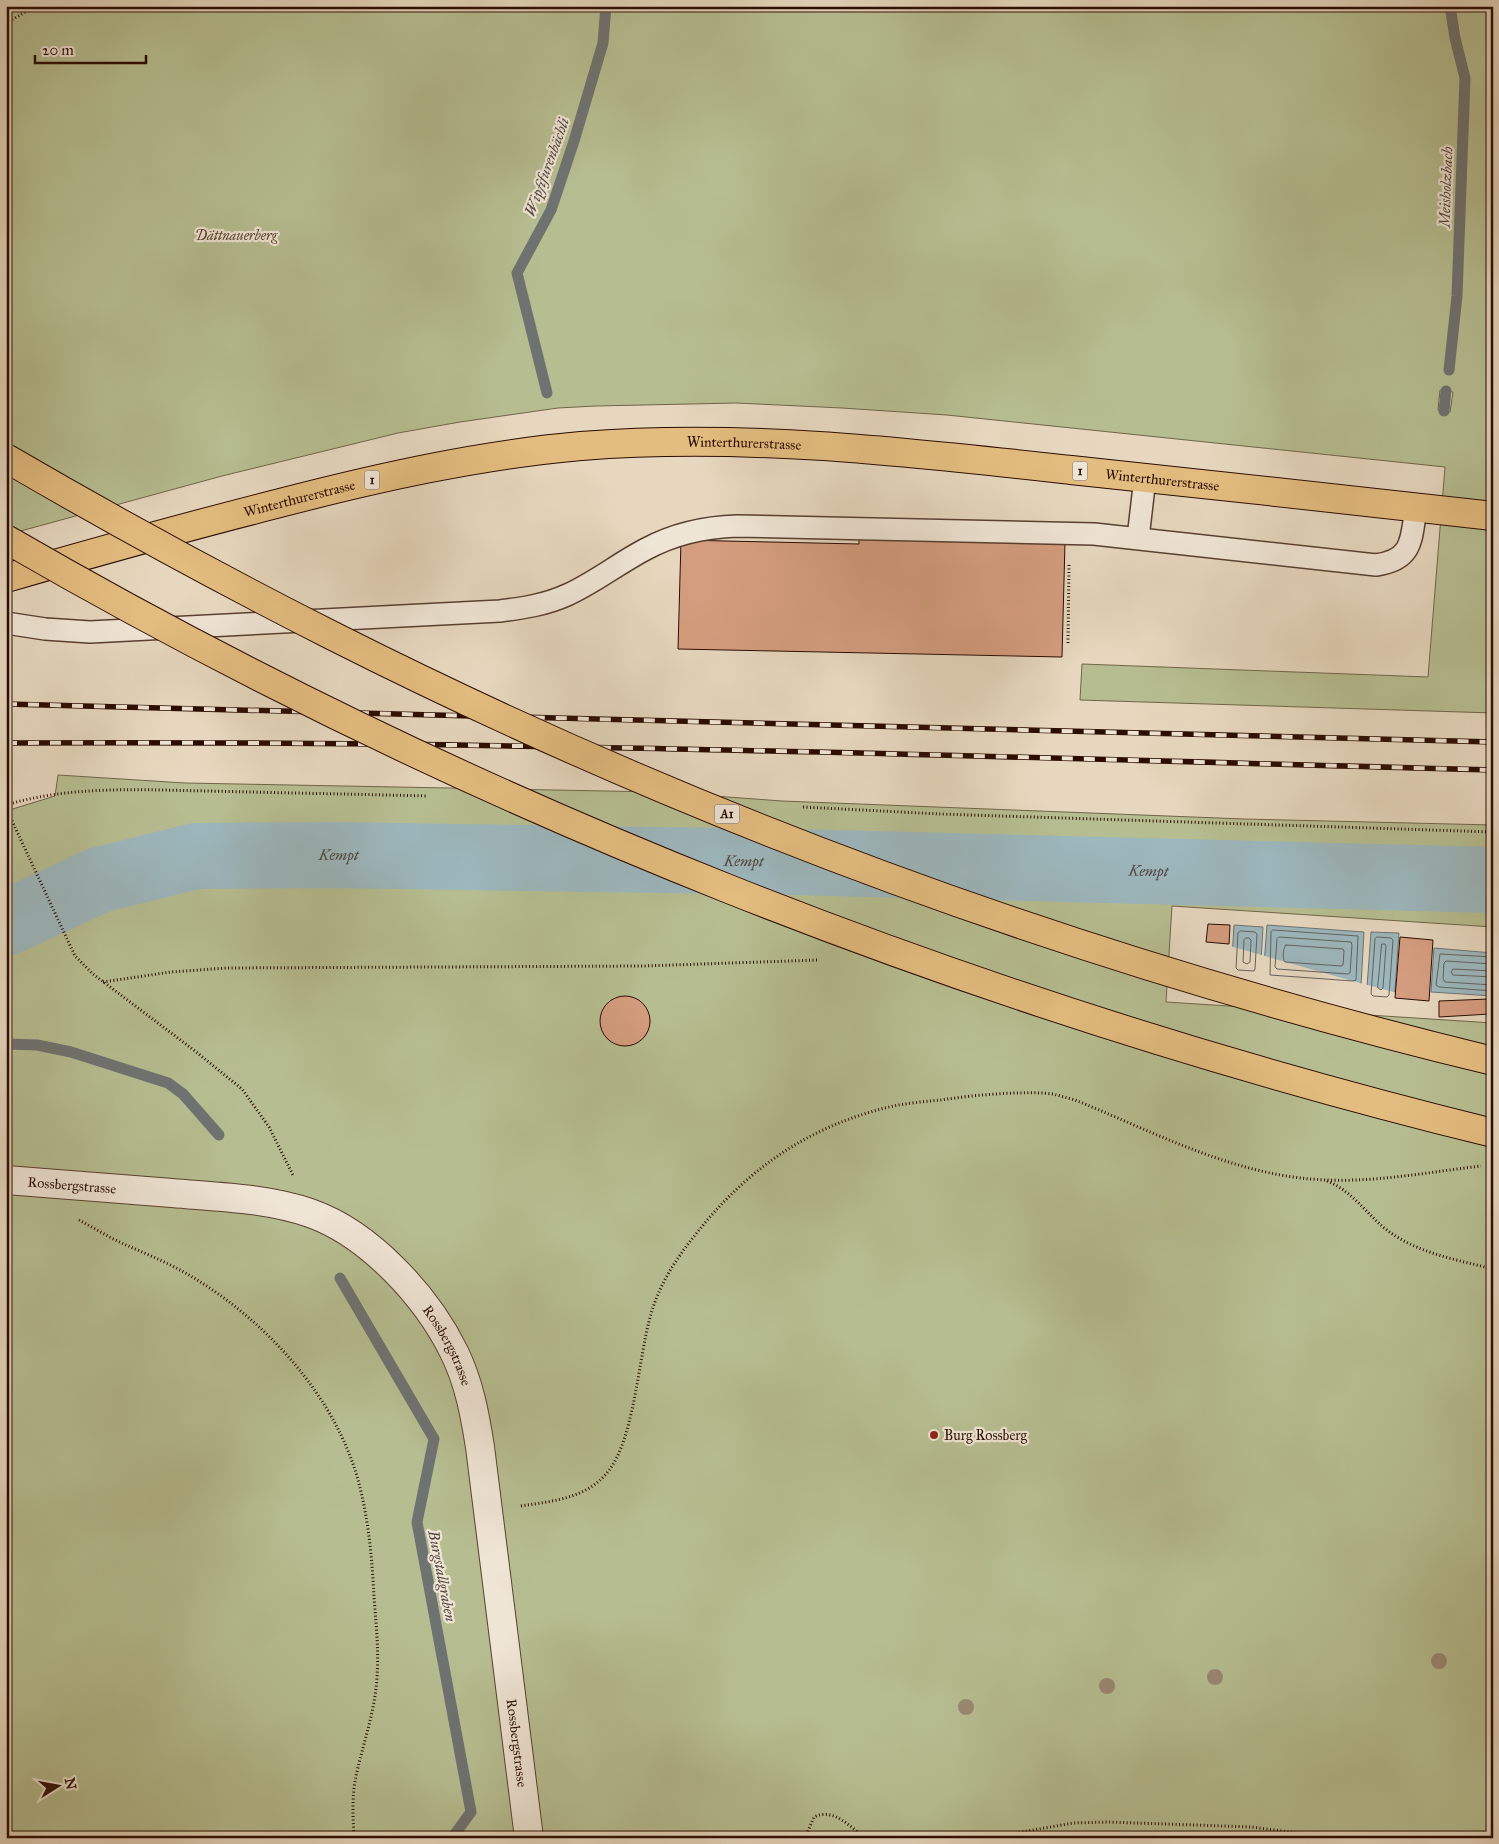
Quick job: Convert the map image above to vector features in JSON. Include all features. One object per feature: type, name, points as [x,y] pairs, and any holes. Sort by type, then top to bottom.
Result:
[{"type":"main road","name":"Winterthurerstrasse","points":[[6,578],[332,489],[479,459],[580,446],[667,442],[785,443],[937,455],[1493,516]]},
{"type":"main road","name":"A1","points":[[6,458],[160,545],[336,638],[514,722],[696,802],[882,874],[1079,943],[1260,999],[1493,1061]]},
{"type":"main road","points":[[6,539],[207,650],[395,743],[577,827],[764,904],[952,973],[1144,1037],[1337,1093],[1493,1133]]},
{"type":"street","name":"Rossbergstrasse","points":[[6,1180],[226,1197],[274,1204],[311,1214],[340,1228],[367,1246],[392,1267],[418,1296],[455,1353],[466,1382],[474,1413],[480,1447],[529,1838]]},
{"type":"lane","points":[[1138,538],[1145,478]]},
{"type":"lane","points":[[6,623],[45,629],[97,632],[500,611],[527,607],[566,595],[646,549],[672,537],[723,527],[1070,533],[1138,538],[1376,565],[1397,560],[1407,550],[1412,534],[1416,508]]},
{"type":"path","points":[[6,23],[36,6]]},
{"type":"path","points":[[1068,643],[1070,533]]},
{"type":"path","points":[[6,808],[69,945],[83,965],[242,1089],[269,1126],[311,1214]]},
{"type":"path","points":[[103,982],[171,972],[227,968],[644,966],[821,960]]},
{"type":"path","points":[[488,1512],[568,1498],[582,1493],[595,1485],[605,1475],[616,1458],[626,1431],[650,1315],[658,1294],[675,1261],[713,1214],[770,1160],[814,1134],[876,1110],[921,1102],[984,1095],[1054,1094],[1075,1100],[1181,1145],[1222,1160],[1276,1174],[1324,1180],[1369,1179],[1484,1166]]},
{"type":"path","points":[[1324,1180],[1346,1192],[1383,1227],[1412,1246],[1437,1255],[1493,1269]]},
{"type":"path","points":[[73,1218],[193,1277],[236,1308],[272,1339],[302,1372],[328,1412],[345,1445],[355,1472],[365,1514],[373,1580],[378,1656],[372,1712],[355,1782],[353,1801],[354,1838]]},
{"type":"path","points":[[806,1838],[814,1817],[823,1813],[839,1818],[866,1838]]},
{"type":"path","points":[[988,1838],[1073,1823],[1108,1822],[1252,1826],[1334,1838]]},
{"type":"path","points":[[1459,1838],[1493,1830]]},
{"type":"green space","name":"Dättnauerberg","points":[[6,6],[1493,6],[1493,713],[1080,700],[1082,664],[1428,677],[1445,467],[947,415],[736,403],[596,406],[558,408],[398,433],[222,476],[6,535]],"holes":[[[1440,390],[1453,392],[1450,412],[1438,410]]]},
{"type":"green space","points":[[58,775],[185,783],[659,792],[782,801],[1244,819],[1493,825],[1493,927],[1172,906],[1166,1002],[1493,1023],[1493,1838],[6,1838],[6,811],[55,796]]},
{"type":"water","points":[[1234,925],[1263,927],[1260,977],[1231,975]]},
{"type":"water","points":[[1267,925],[1364,932],[1361,986],[1263,979]]},
{"type":"water","points":[[1371,932],[1399,933],[1394,1003],[1366,1001]]},
{"type":"water","points":[[1434,948],[1493,953],[1493,996],[1431,992]]},
{"type":"pier","points":[[1230,946],[1363,984],[1363,987],[1360,989],[1263,982],[1261,979],[1230,977],[1228,975]]},
{"type":"pier","points":[[1364,984],[1397,993],[1396,1004],[1364,1003]]},
{"type":"building","points":[[859,538],[1065,542],[1062,657],[678,649],[681,540],[859,544]]},
{"type":"building","points":[[1208,924],[1230,925],[1229,944],[1206,942]]},
{"type":"building","points":[[1400,937],[1433,940],[1429,1001],[1395,998]]},
{"type":"building","points":[[625,996],[639,1000],[646,1007],[650,1021],[646,1035],[639,1042],[625,1046],[611,1042],[604,1035],[600,1021],[604,1007],[611,1000]]},
{"type":"building","points":[[1489,999],[1490,1014],[1439,1017],[1439,1001]]},
{"type":"waterway","name":"Wipfifurenbächli","points":[[547,393],[517,273],[551,210],[603,43],[606,6]]},
{"type":"waterway","name":"Meisholzbach","points":[[1449,370],[1457,296],[1465,78],[1455,38],[1450,6]]},
{"type":"waterway","name":"Meisholzbach","points":[[1444,411],[1446,391]]},
{"type":"waterway","name":"Kempt","points":[[6,923],[99,880],[196,856],[336,855],[793,862],[1493,880]]},
{"type":"waterway","points":[[6,1044],[37,1045],[71,1052],[168,1083],[183,1094],[219,1135]]},
{"type":"waterway","name":"Burgstallgraben","points":[[340,1278],[434,1439],[417,1522],[471,1812],[452,1838]]},
{"type":"railway","points":[[6,704],[1493,742]]},
{"type":"railway","points":[[6,743],[378,744],[564,747],[1493,770]]},
{"type":"place","name":"Burg Rossberg","points":[[934,1435]]}]
